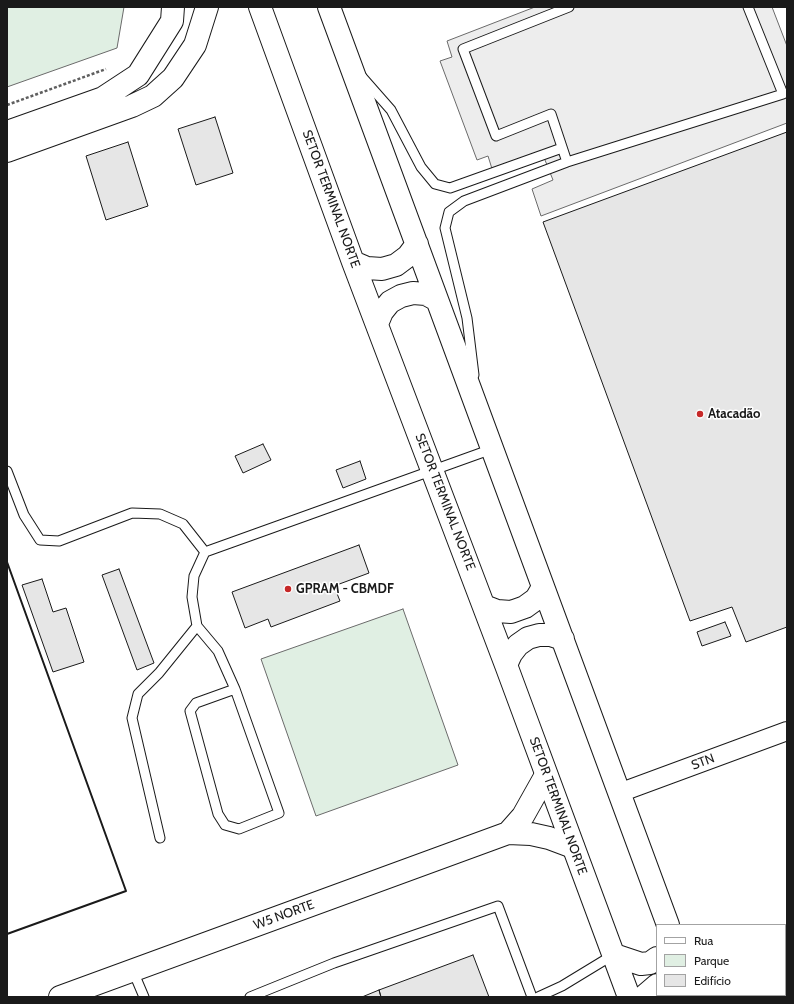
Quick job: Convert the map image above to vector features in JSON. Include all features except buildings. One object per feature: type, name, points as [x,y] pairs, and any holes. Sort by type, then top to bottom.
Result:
[{"type":"main road","points":[[7,132],[103,98],[138,75],[172,21],[173,7]]},
{"type":"main road","points":[[7,151],[132,106],[153,96],[173,78],[195,45],[207,7]]},
{"type":"main road","name":"SETOR TERMINAL NORTE","points":[[260,7],[353,262],[484,606],[630,997]]},
{"type":"main road","points":[[329,7],[668,924]]},
{"type":"main road","points":[[353,262],[367,268],[382,269],[396,265],[408,256],[417,244]]},
{"type":"main road","points":[[377,324],[382,312],[390,302],[401,296],[413,293],[426,294],[437,300]]},
{"type":"main road","points":[[484,606],[497,611],[511,612],[525,607],[536,599],[543,587]]},
{"type":"main road","points":[[506,665],[518,644],[528,638],[540,635],[551,635],[563,639]]},
{"type":"main road","name":"W5 NORTE","points":[[508,833],[523,816],[546,775]]},
{"type":"main road","name":"W5 NORTE","points":[[60,997],[93,991],[133,971],[508,833],[531,834],[549,838],[573,847]]},
{"type":"main road","points":[[614,954],[640,964],[650,963],[656,959]]},
{"type":"main road","points":[[643,997],[656,986]]},
{"type":"street","name":"STN","points":[[619,793],[787,731]]},
{"type":"lane","points":[[566,162],[551,114],[496,136],[463,49],[569,7]]},
{"type":"lane","points":[[477,408],[467,318],[444,228],[449,212],[464,201],[566,162],[783,94],[748,7]]},
{"type":"lane","points":[[349,62],[391,110],[422,167],[435,184],[450,188],[562,148]]},
{"type":"lane","points":[[235,689],[196,703],[190,711],[218,814],[225,825],[239,829],[279,813],[235,689],[218,651],[197,626],[192,598],[194,576],[205,552],[492,450]]},
{"type":"lane","points":[[7,471],[24,515],[40,540],[59,541],[132,513],[160,514],[183,524],[205,552]]},
{"type":"lane","points":[[160,838],[132,718],[138,694],[159,674],[197,626]]},
{"type":"lane","points":[[250,997],[334,963],[498,906],[532,997]]},
{"type":"lane","points":[[538,997],[562,986],[614,954]]},
{"type":"lane","points":[[133,971],[144,997]]},
{"type":"path","points":[[7,105],[109,68]]},
{"type":"green space","points":[[7,7],[124,7],[117,48],[7,87]]},
{"type":"green space","points":[[403,609],[458,765],[316,816],[261,659]]},
{"type":"shaded area","points":[[535,7],[772,7],[787,46],[787,123],[541,216],[532,189],[553,180],[543,155],[493,172],[488,156],[477,160],[440,61],[452,57],[447,41]]},
{"type":"wall","points":[[7,562],[126,891],[7,934]]},
{"type":"place","name":"Atacadão","points":[[700,414]]},
{"type":"place","name":"GPRAM - CBMDF","points":[[288,589]]}]
